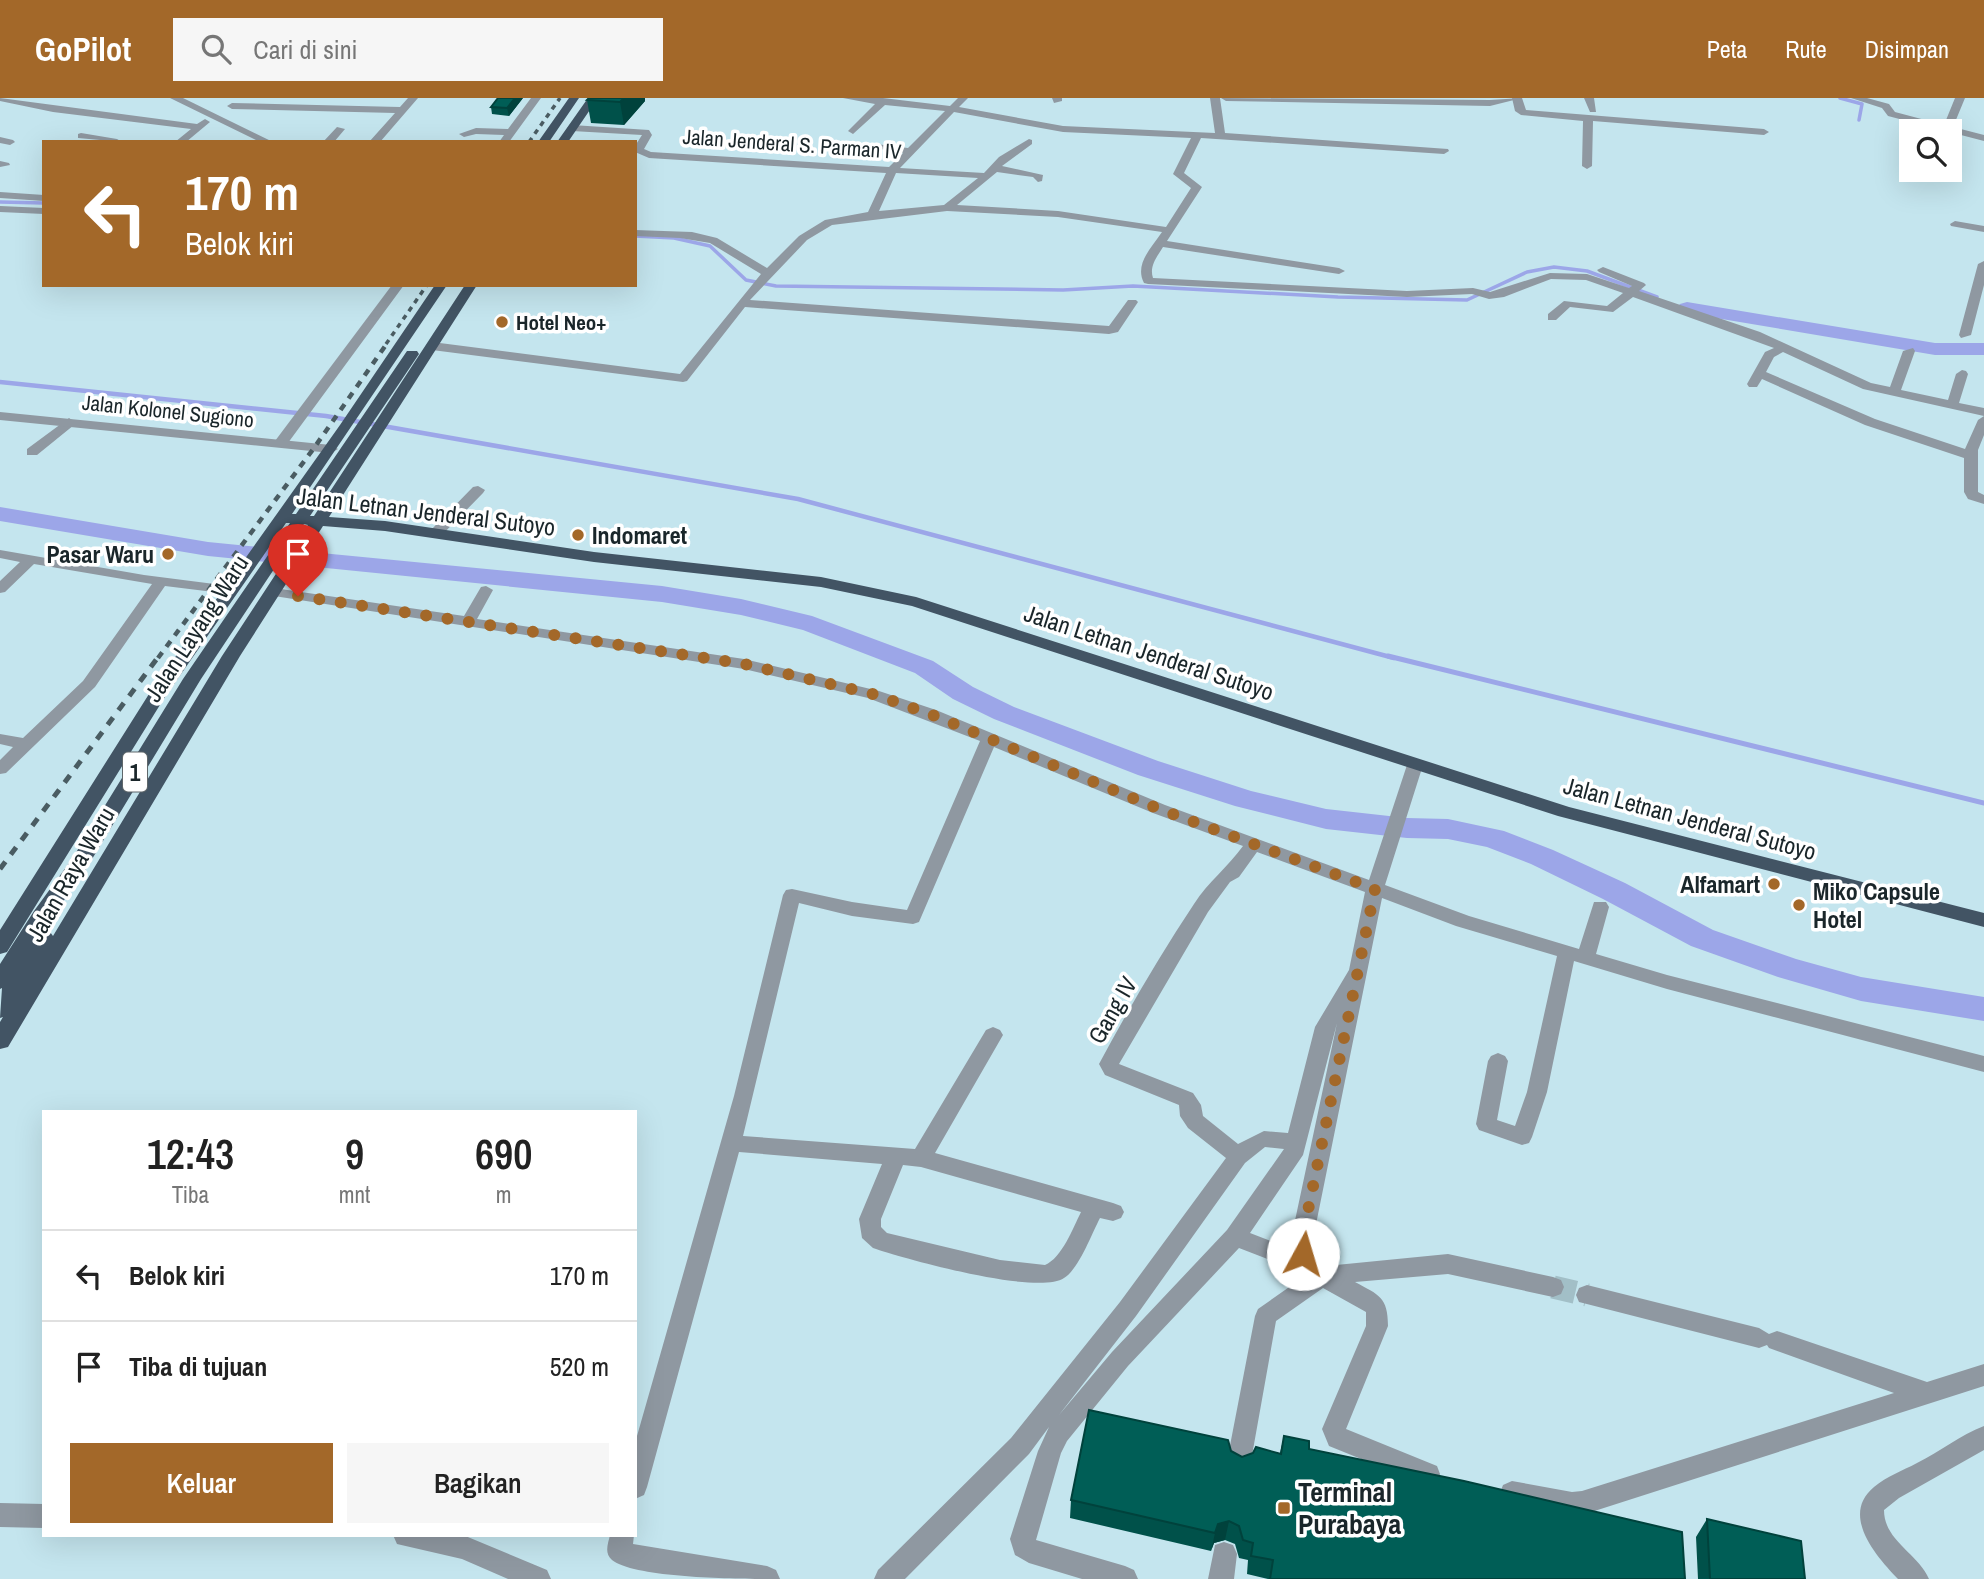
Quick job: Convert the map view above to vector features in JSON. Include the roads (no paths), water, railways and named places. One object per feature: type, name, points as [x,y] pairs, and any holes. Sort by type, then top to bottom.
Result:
[{"type":"highway","points":[[544,140],[574,98]]},
{"type":"highway","points":[[563,140],[593,98]]},
{"type":"highway","name":"Jalan Raya Waru","points":[[0,947],[155,698],[331,449],[440,287]]},
{"type":"highway","name":"Jalan Layang Waru","points":[[0,981],[41,916],[79,864],[192,679],[455,287]]},
{"type":"highway","name":"Jalan Raya Waru","points":[[0,1041],[153,784],[470,287]]},
{"type":"highway","points":[[339,491],[340,499],[351,512],[385,526]]},
{"type":"highway","name":"Jalan Letnan Jenderal Sutoyo","points":[[282,518],[385,526],[594,557],[821,582],[916,602],[1565,812],[1984,920]]},
{"type":"highway","points":[[268,537],[298,529],[306,542],[335,531],[385,526]]},
{"type":"highway","name":"Jalan Layang Waru","points":[[0,1010],[55,916],[79,864]]},
{"type":"street","points":[[0,98],[52,109],[200,127]]},
{"type":"street","points":[[52,109],[74,98]]},
{"type":"street","points":[[175,98],[264,140]]},
{"type":"street","points":[[319,107],[327,98]]},
{"type":"street","points":[[376,140],[413,98]]},
{"type":"street","points":[[464,134],[471,132],[507,137],[537,98]]},
{"type":"street","points":[[848,98],[891,100],[1063,129],[1444,151]]},
{"type":"street","points":[[872,215],[892,169],[963,98]]},
{"type":"street","points":[[1215,98],[1220,136]]},
{"type":"street","points":[[1226,98],[1490,103],[1517,98],[1520,111],[1524,113],[1590,114],[1764,132]]},
{"type":"street","points":[[1587,166],[1589,98]]},
{"type":"street","points":[[1856,98],[1888,102],[1891,114],[1917,119]]},
{"type":"street","points":[[1951,119],[1960,98]]},
{"type":"street","points":[[853,131],[891,100]]},
{"type":"street","points":[[183,140],[236,102],[402,110]]},
{"type":"street","points":[[296,118],[306,107]]},
{"type":"street","points":[[330,140],[354,109]]},
{"type":"street","points":[[1962,126],[1984,128]]},
{"type":"street","name":"Jalan Jenderal S. Parman IV","points":[[572,128],[646,132],[647,135],[638,150],[649,155],[1033,174],[1040,176],[1038,179]]},
{"type":"street","points":[[1962,130],[1984,138]]},
{"type":"street","points":[[81,136],[105,140]]},
{"type":"street","points":[[1197,136],[1178,174],[1197,187],[1184,210],[1159,243],[1145,272],[1145,279],[1151,282],[1407,294],[1476,292],[1489,296],[1500,295],[1544,277],[1564,274],[1587,277],[1632,290],[1782,345],[1849,379],[1894,393],[1984,412]]},
{"type":"street","points":[[947,208],[1029,142]]},
{"type":"street","points":[[872,145],[911,151]]},
{"type":"street","points":[[0,195],[39,204]]},
{"type":"street","points":[[0,209],[39,204]]},
{"type":"street","points":[[432,346],[683,377],[754,288],[803,238],[829,222],[947,208],[1058,214],[1167,230]]},
{"type":"street","points":[[1955,225],[1984,229]]},
{"type":"street","points":[[637,233],[696,237],[721,244],[767,276]]},
{"type":"street","points":[[1159,243],[1339,271]]},
{"type":"street","points":[[1965,335],[1978,315],[1984,264]]},
{"type":"street","points":[[1552,317],[1568,303],[1609,310],[1639,284],[1603,270]]},
{"type":"street","points":[[280,444],[397,287]]},
{"type":"street","points":[[742,303],[1109,330],[1114,328],[1132,302]]},
{"type":"street","points":[[1782,345],[1769,355],[1759,369],[1757,379],[1870,422],[1971,456]]},
{"type":"street","points":[[1894,393],[1909,351]]},
{"type":"street","points":[[1952,406],[1962,374]]},
{"type":"street","name":"Jalan Kolonel Sugiono","points":[[0,416],[331,449]]},
{"type":"street","points":[[1984,420],[1971,450],[1971,492],[1973,496],[1984,500]]},
{"type":"street","points":[[32,452],[69,422]]},
{"type":"street","points":[[436,533],[478,490]]},
{"type":"street","points":[[0,554],[161,582],[230,590]]},
{"type":"street","points":[[0,589],[30,560]]},
{"type":"street","points":[[0,769],[89,684],[161,582]]},
{"type":"street","points":[[468,622],[486,590]]},
{"type":"street","points":[[274,592],[719,660],[822,680],[873,694],[1253,845],[1463,921],[1667,982],[1984,1063]]},
{"type":"street","points":[[0,739],[25,744]]},
{"type":"street","points":[[637,1480],[731,1143],[792,895],[852,909],[913,917],[989,739]]},
{"type":"street","points":[[1314,1270],[1301,1244],[1375,889],[1415,765]]},
{"type":"street","name":"Gang IV","points":[[1238,1157],[1229,1147],[1194,1122],[1190,1116],[1191,1105],[1186,1099],[1112,1069],[1109,1064],[1201,906],[1224,878],[1233,873],[1253,845]]},
{"type":"street","points":[[1498,1061],[1486,1124],[1524,1136],[1576,955],[1600,907]]},
{"type":"street","points":[[1125,1579],[1029,1551],[1024,1546],[1023,1539],[1050,1451],[1059,1433],[1120,1359],[1235,1237],[1293,1155],[1325,1027],[1360,968]]},
{"type":"street","points":[[922,1158],[993,1035]]},
{"type":"street","points":[[887,1579],[1020,1446],[1128,1309],[1238,1157],[1261,1138],[1270,1137],[1295,1143]]},
{"type":"street","points":[[731,1143],[922,1158],[1104,1209],[1058,1271],[1043,1276],[1017,1273],[881,1241],[870,1231],[870,1219],[896,1156]]},
{"type":"street","points":[[1235,1237],[1314,1270],[1370,1301],[1377,1309],[1377,1326],[1334,1429],[1335,1434],[1338,1438],[1427,1474]]},
{"type":"street","points":[[1239,1461],[1266,1316],[1314,1270],[1448,1264],[1553,1287]]},
{"type":"street","points":[[1587,1295],[1768,1340],[1929,1394]]},
{"type":"street","points":[[1483,1487],[1572,1504],[1664,1478],[1984,1375]]},
{"type":"street","points":[[1916,1579],[1881,1539],[1875,1529],[1872,1506],[1879,1496],[1895,1485],[1926,1471],[1984,1437]]},
{"type":"street","points":[[0,1515],[42,1516]]},
{"type":"street","points":[[416,1537],[463,1547],[538,1579]]},
{"type":"street","points":[[622,1537],[619,1550],[628,1556],[729,1576],[767,1579]]},
{"type":"waterway","points":[[1840,98],[1862,104],[1859,120]]},
{"type":"waterway","points":[[0,202],[42,203]]},
{"type":"waterway","points":[[637,236],[674,238],[710,246],[746,280],[776,286],[1063,290],[1133,286],[1338,297],[1467,300],[1527,272],[1554,267],[1587,271],[1657,297]]},
{"type":"waterway","points":[[1687,308],[1935,349],[1984,349]]},
{"type":"waterway","points":[[0,382],[326,416],[798,499],[1394,658]]},
{"type":"waterway","points":[[0,514],[208,549],[662,594],[741,607],[812,624],[924,667],[963,693],[1004,713],[1148,768],[1245,799],[1326,819],[1407,828],[1448,829],[1493,838],[1542,857],[1614,891],[1702,938],[1789,969],[1861,989],[1984,1009]]},
{"type":"waterway","points":[[1388,656],[1984,803]]},
{"type":"tunnel","points":[[1553,1287],[1587,1295]]},
{"type":"railway","points":[[530,140],[560,98]]},
{"type":"railway","points":[[386,344],[426,287]]},
{"type":"railway","points":[[158,658],[314,448],[388,342]]},
{"type":"railway","points":[[0,869],[159,656]]},
{"type":"place","name":"Hotel Neo+","points":[[502,322]]},
{"type":"place","name":"Indomaret","points":[[578,535]]},
{"type":"place","name":"Pasar Waru","points":[[168,554]]},
{"type":"place","name":"Alfamart","points":[[1774,884]]},
{"type":"place","name":"Miko Capsule Hotel","points":[[1799,905]]},
{"type":"place","name":"Terminal Purabaya","points":[[1284,1508]]}]
